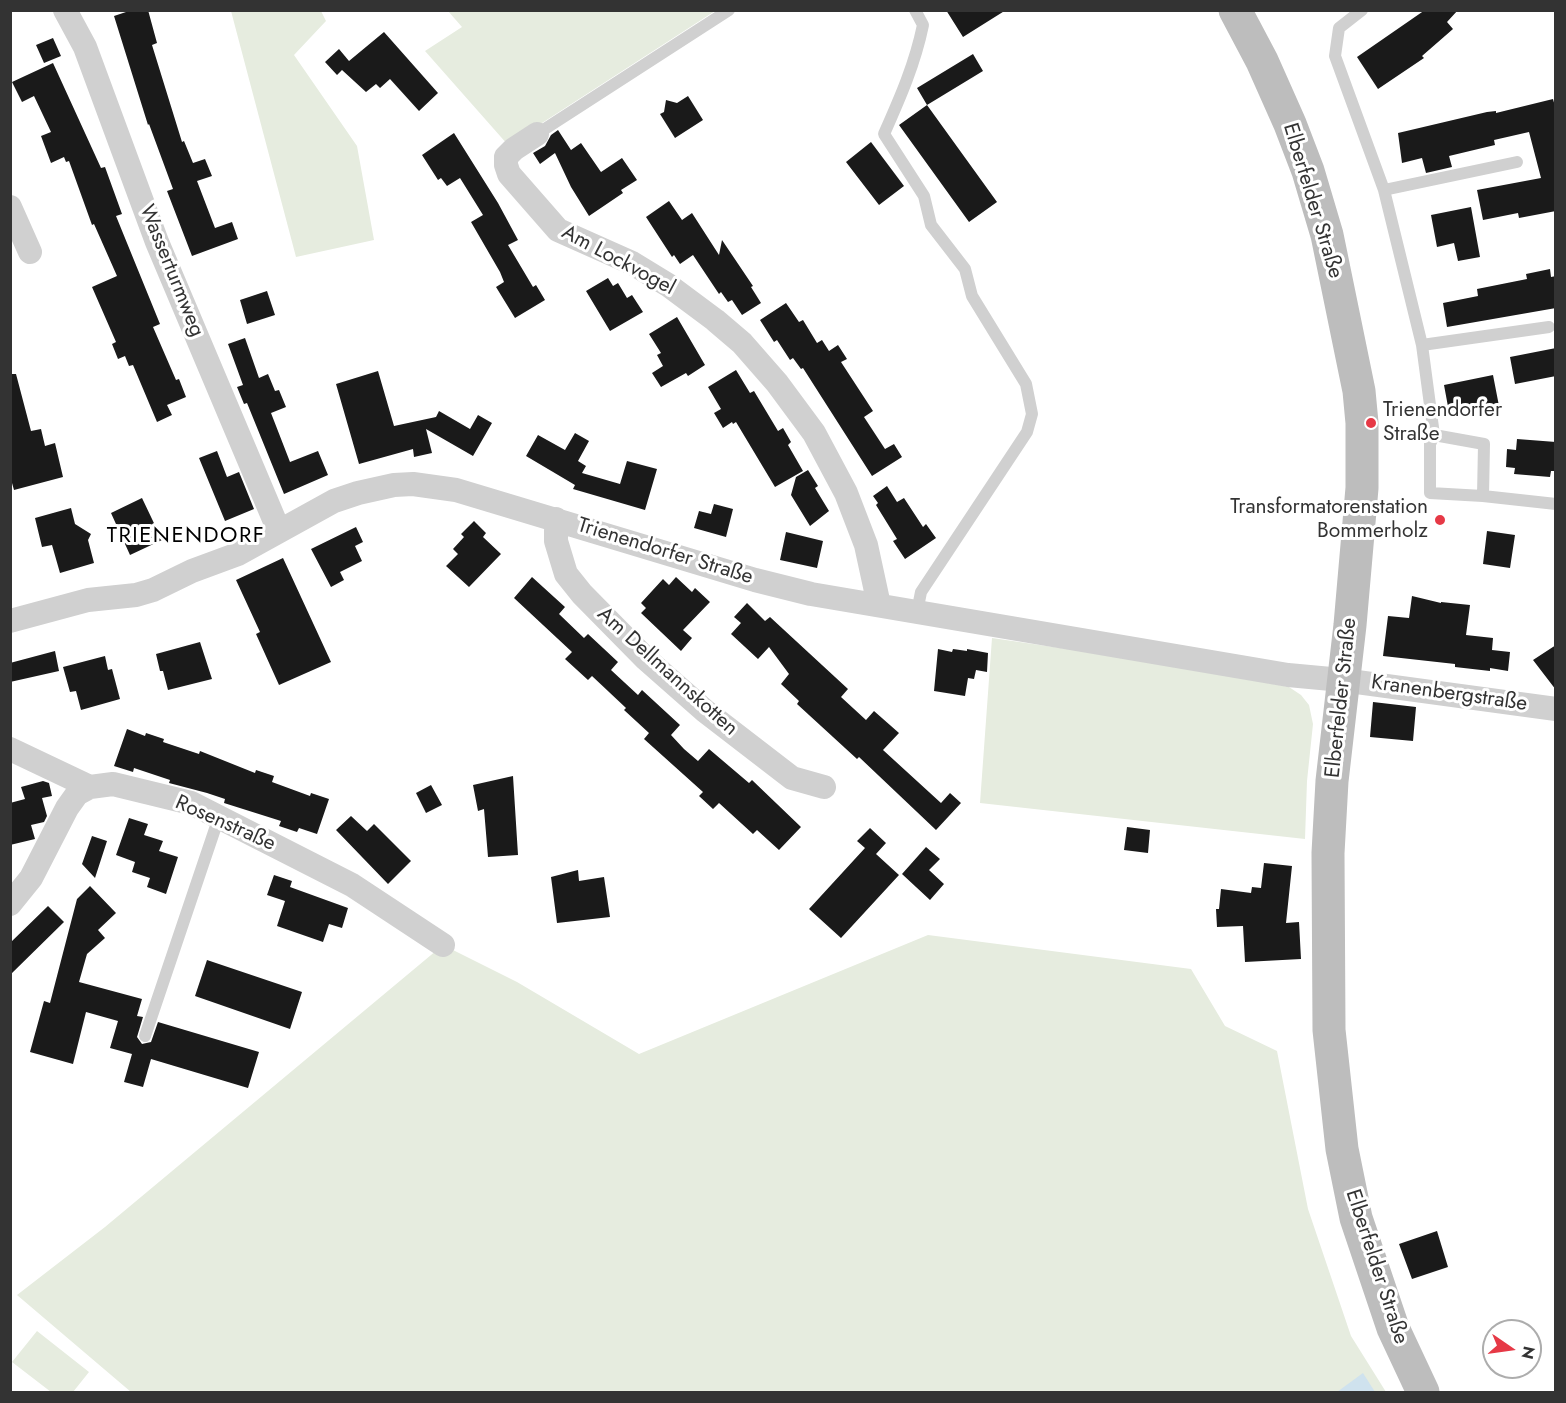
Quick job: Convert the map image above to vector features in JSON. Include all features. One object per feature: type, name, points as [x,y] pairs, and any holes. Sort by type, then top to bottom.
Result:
[{"type":"main road","name":"Elberfelder Straße","points":[[1235,10],[1262,61],[1308,171],[1327,235],[1359,391],[1362,423],[1362,488],[1350,625],[1342,680],[1328,853],[1327,985],[1332,1074],[1342,1149],[1356,1218],[1393,1328],[1423,1392]]},
{"type":"street","name":"Wasserturmweg","points":[[66,11],[85,47],[157,242],[279,531]]},
{"type":"street","name":"Am Lockvogel","points":[[537,134],[514,149],[506,157],[506,165],[509,174],[558,231],[632,263],[695,304],[742,343],[797,409],[814,433],[846,493],[866,545],[879,605]]},
{"type":"street","points":[[10,207],[30,252]]},
{"type":"street","name":"Trienendorfer Straße","points":[[10,621],[88,600],[145,592],[238,554],[344,497],[373,489],[413,484],[456,490],[755,580],[811,594],[1288,675],[1342,680]]},
{"type":"street","name":"Am Dellmannskotten","points":[[556,519],[556,541],[566,574],[582,594],[632,644],[705,711],[758,753],[792,778],[824,787]]},
{"type":"street","name":"Kranenbergstraße","points":[[1342,680],[1556,709]]},
{"type":"street","points":[[10,749],[90,787]]},
{"type":"street","name":"Rosenstraße","points":[[90,787],[113,784],[191,803],[352,885],[443,945]]},
{"type":"street","points":[[10,904],[31,878],[67,808],[77,794],[90,787]]},
{"type":"lane","points":[[537,134],[729,10]]},
{"type":"lane","points":[[915,10],[923,25],[920,40],[909,79],[884,134],[924,196],[931,225],[965,269],[972,296],[1026,384],[1032,414],[1027,432],[921,592],[917,612]]},
{"type":"lane","points":[[1362,10],[1340,28],[1335,56],[1384,190],[1422,345],[1434,435],[1430,444],[1430,493],[1556,504]]},
{"type":"lane","points":[[1384,190],[1517,162]]},
{"type":"lane","points":[[1422,345],[1549,327]]},
{"type":"lane","points":[[1434,435],[1484,444],[1483,496]]},
{"type":"lane","points":[[145,1036],[219,818]]},
{"type":"shaded area","points":[[231,11],[321,11],[326,21],[294,55],[357,146],[374,240],[296,257]]},
{"type":"shaded area","points":[[448,11],[715,11],[508,145],[425,51],[462,27]]},
{"type":"shaded area","points":[[992,638],[1149,661],[1289,687],[1301,695],[1309,705],[1313,724],[1307,781],[1305,839],[980,803]]},
{"type":"shaded area","points":[[928,935],[1191,969],[1225,1026],[1277,1051],[1308,1209],[1351,1336],[1386,1392],[131,1392],[17,1295],[105,1227],[443,945],[517,982],[639,1054]]},
{"type":"shaded area","points":[[37,1331],[89,1372],[73,1392],[51,1392],[12,1362]]},
{"type":"water","points":[[1363,1373],[1375,1392],[1337,1392]]},
{"type":"building","points":[[132,10],[148,10],[157,43],[152,45],[182,142],[184,141],[193,163],[205,159],[212,176],[197,181],[215,228],[232,222],[238,239],[192,256],[167,191],[173,189],[148,125],[114,16]]},
{"type":"building","points":[[946,10],[1006,10],[963,37]]},
{"type":"building","points":[[1425,10],[1458,10],[1447,22],[1453,29],[1422,56],[1424,58],[1378,89],[1357,57]]},
{"type":"building","points":[[384,32],[438,93],[419,111],[390,79],[380,88],[376,84],[366,92],[342,70],[337,75],[325,62],[339,49],[349,61]]},
{"type":"building","points":[[53,38],[61,56],[44,63],[36,45]]},
{"type":"building","points":[[973,54],[983,71],[927,105],[917,88]]},
{"type":"building","points":[[53,63],[101,168],[105,167],[122,214],[116,216],[160,324],[153,327],[186,397],[167,405],[172,415],[157,422],[133,365],[129,366],[125,356],[118,359],[112,344],[116,342],[92,287],[117,276],[94,224],[92,225],[69,161],[66,162],[64,157],[51,163],[41,136],[51,132],[34,96],[22,102],[12,82]]},
{"type":"building","points":[[688,96],[703,120],[675,138],[660,114],[664,112],[666,100],[677,103]]},
{"type":"building","points":[[1553,99],[1556,110],[1556,211],[1519,218],[1518,213],[1483,220],[1477,190],[1541,178],[1529,132],[1494,140],[1495,145],[1449,156],[1452,167],[1426,173],[1422,158],[1402,163],[1398,133]]},
{"type":"building","points":[[927,105],[997,202],[969,222],[899,125]]},
{"type":"building","points":[[558,130],[571,150],[581,143],[601,172],[622,158],[637,180],[621,190],[623,193],[589,216],[571,187],[555,153],[540,164],[533,153],[545,146],[551,135]]},
{"type":"building","points":[[454,133],[498,203],[518,240],[508,245],[533,287],[536,285],[545,300],[515,318],[496,287],[504,282],[500,272],[471,222],[483,215],[460,178],[447,186],[441,178],[438,180],[422,155]]},
{"type":"building","points":[[871,142],[904,186],[879,205],[846,162]]},
{"type":"building","points":[[669,201],[682,220],[692,213],[719,255],[722,240],[753,286],[751,287],[761,303],[742,315],[732,300],[728,302],[721,292],[719,294],[693,255],[680,264],[674,255],[672,257],[646,217]]},
{"type":"building","points":[[1471,207],[1480,257],[1458,261],[1454,243],[1437,247],[1431,215]]},
{"type":"building","points":[[1550,269],[1551,277],[1556,276],[1556,308],[1447,327],[1443,303],[1478,296],[1477,289],[1527,279],[1526,274]]},
{"type":"building","points":[[608,278],[613,286],[618,283],[627,298],[632,295],[643,312],[610,331],[586,291]]},
{"type":"building","points":[[267,291],[275,315],[247,324],[240,300]]},
{"type":"building","points":[[786,303],[799,322],[803,320],[817,343],[822,340],[829,351],[838,345],[847,359],[841,362],[873,411],[864,417],[885,449],[894,444],[902,457],[872,476],[803,368],[801,369],[793,358],[790,360],[777,340],[774,342],[760,320]]},
{"type":"building","points":[[677,317],[705,365],[688,376],[686,373],[661,387],[652,373],[663,366],[657,355],[661,353],[649,334]]},
{"type":"building","points":[[245,338],[259,378],[268,374],[275,391],[279,390],[286,407],[271,413],[290,462],[318,451],[328,475],[284,494],[247,403],[244,404],[237,387],[243,385],[228,344]]},
{"type":"building","points":[[1556,348],[1556,376],[1515,384],[1510,357]]},
{"type":"building","points":[[736,370],[750,393],[754,391],[778,431],[783,428],[791,442],[788,445],[803,471],[775,487],[736,422],[723,428],[714,413],[721,409],[708,387]]},
{"type":"building","points":[[378,371],[394,426],[436,417],[439,411],[470,429],[478,415],[492,423],[473,456],[426,429],[432,453],[414,457],[413,449],[359,464],[336,384]]},
{"type":"building","points":[[10,374],[16,374],[31,431],[41,429],[45,446],[55,443],[63,477],[14,490],[10,476]]},
{"type":"building","points":[[1493,375],[1499,406],[1468,412],[1468,408],[1449,412],[1444,385]]},
{"type":"building","points":[[575,433],[589,441],[578,461],[586,466],[582,473],[620,484],[627,461],[657,469],[645,510],[573,489],[575,485],[526,456],[538,435],[565,450]]},
{"type":"building","points":[[1517,439],[1556,442],[1556,471],[1551,471],[1550,477],[1514,474],[1515,468],[1506,467],[1507,449],[1516,450]]},
{"type":"building","points":[[217,451],[227,477],[239,472],[254,509],[225,521],[199,458]]},
{"type":"building","points":[[808,470],[818,486],[815,488],[829,511],[810,526],[791,495],[796,477]]},
{"type":"building","points":[[887,486],[897,502],[904,498],[923,527],[926,524],[936,538],[905,559],[893,541],[897,539],[873,496]]},
{"type":"building","points":[[142,498],[162,540],[130,555],[111,513]]},
{"type":"building","points":[[714,504],[733,509],[726,537],[694,528],[699,511],[711,514]]},
{"type":"building","points":[[71,508],[75,524],[91,534],[88,540],[94,563],[60,573],[52,545],[42,547],[35,518]]},
{"type":"building","points":[[474,521],[486,533],[483,537],[501,554],[469,587],[446,566],[458,554],[453,549],[464,537],[461,534]]},
{"type":"building","points":[[356,527],[363,542],[355,546],[362,561],[340,572],[344,580],[331,587],[311,549]]},
{"type":"building","points":[[1487,531],[1515,535],[1510,568],[1483,564]]},
{"type":"building","points":[[786,532],[823,541],[817,568],[780,560]]},
{"type":"building","points":[[283,558],[331,662],[279,685],[256,634],[260,632],[236,580]]},
{"type":"building","points":[[532,577],[565,607],[559,614],[584,638],[588,634],[618,662],[611,670],[638,695],[642,690],[680,725],[671,735],[684,749],[698,761],[709,749],[749,783],[752,780],[801,827],[779,850],[757,830],[753,834],[719,803],[713,809],[699,796],[703,792],[644,739],[649,733],[624,710],[626,708],[592,676],[588,680],[565,659],[572,652],[514,598]]},
{"type":"building","points":[[676,577],[692,592],[695,588],[710,602],[683,630],[692,638],[681,651],[641,613],[646,608],[641,603],[663,579],[669,585]]},
{"type":"building","points":[[1412,596],[1441,603],[1470,605],[1466,635],[1493,638],[1492,650],[1510,652],[1508,671],[1455,667],[1455,664],[1383,656],[1388,616],[1409,618]]},
{"type":"building","points":[[747,603],[765,621],[770,617],[848,689],[841,697],[866,720],[874,711],[899,733],[883,750],[941,803],[950,793],[961,803],[936,830],[859,757],[857,759],[797,704],[799,701],[781,684],[789,674],[769,647],[758,659],[731,634],[741,623],[734,617]]},
{"type":"building","points":[[200,642],[212,679],[168,690],[156,654]]},
{"type":"building","points":[[1556,645],[1556,690],[1533,660]]},
{"type":"building","points":[[938,649],[952,652],[953,649],[967,651],[967,649],[988,653],[987,672],[976,670],[974,679],[968,678],[965,696],[934,691]]},
{"type":"building","points":[[55,651],[59,671],[10,682],[10,663]]},
{"type":"building","points":[[105,656],[108,670],[112,669],[120,699],[81,710],[76,691],[70,692],[63,667]]},
{"type":"building","points":[[1373,702],[1416,707],[1413,741],[1370,737]]},
{"type":"building","points":[[127,729],[145,736],[146,733],[164,739],[163,742],[199,754],[200,751],[255,773],[256,770],[274,776],[272,782],[310,796],[311,793],[329,799],[317,834],[299,828],[297,832],[279,826],[281,821],[224,803],[225,799],[169,783],[170,780],[134,768],[133,772],[114,766]]},
{"type":"building","points":[[513,776],[518,855],[488,857],[484,809],[478,811],[473,785]]},
{"type":"building","points":[[43,781],[49,783],[52,796],[42,798],[47,816],[44,822],[31,825],[35,839],[10,845],[10,803],[25,799],[21,787]]},
{"type":"building","points":[[431,785],[442,805],[426,813],[416,793]]},
{"type":"building","points":[[351,816],[367,831],[374,824],[411,861],[388,884],[336,830]]},
{"type":"building","points":[[129,818],[148,824],[144,835],[163,841],[159,851],[178,857],[166,894],[147,887],[150,878],[132,872],[135,862],[116,855]]},
{"type":"building","points":[[1127,827],[1150,830],[1148,853],[1124,850]]},
{"type":"building","points":[[870,828],[886,843],[876,854],[899,875],[841,938],[809,909],[865,848],[857,841]]},
{"type":"building","points":[[92,836],[107,841],[95,878],[82,864]]},
{"type":"building","points":[[926,847],[940,859],[929,870],[944,884],[930,900],[902,874]]},
{"type":"building","points":[[1264,863],[1292,866],[1286,923],[1299,922],[1301,959],[1245,962],[1243,926],[1217,927],[1216,909],[1219,909],[1221,889],[1251,893],[1252,887],[1261,888]]},
{"type":"building","points":[[578,870],[579,881],[604,877],[610,917],[557,923],[551,877]]},
{"type":"building","points":[[274,875],[292,881],[290,887],[348,908],[342,928],[329,924],[323,942],[277,926],[285,901],[267,895]]},
{"type":"building","points":[[90,886],[116,913],[98,930],[105,938],[87,954],[79,982],[142,999],[137,1016],[143,1017],[137,1037],[142,1044],[151,1042],[158,1022],[259,1052],[248,1088],[151,1059],[143,1087],[124,1082],[132,1054],[110,1048],[118,1021],[86,1012],[73,1064],[30,1052],[44,1001],[50,1003],[77,899]]},
{"type":"building","points":[[48,906],[64,922],[10,975],[10,943]]},
{"type":"building","points":[[207,960],[302,992],[290,1029],[195,996]]},
{"type":"building","points":[[1437,1231],[1448,1267],[1412,1279],[1399,1244]]},
{"type":"place","name":"Trienendorfer Straße","points":[[1371,423]]},
{"type":"place","name":"Transformatorenstation Bommerholz","points":[[1440,520]]},
{"type":"district","name":"TRIENENDORF","points":[[186,537]]}]
